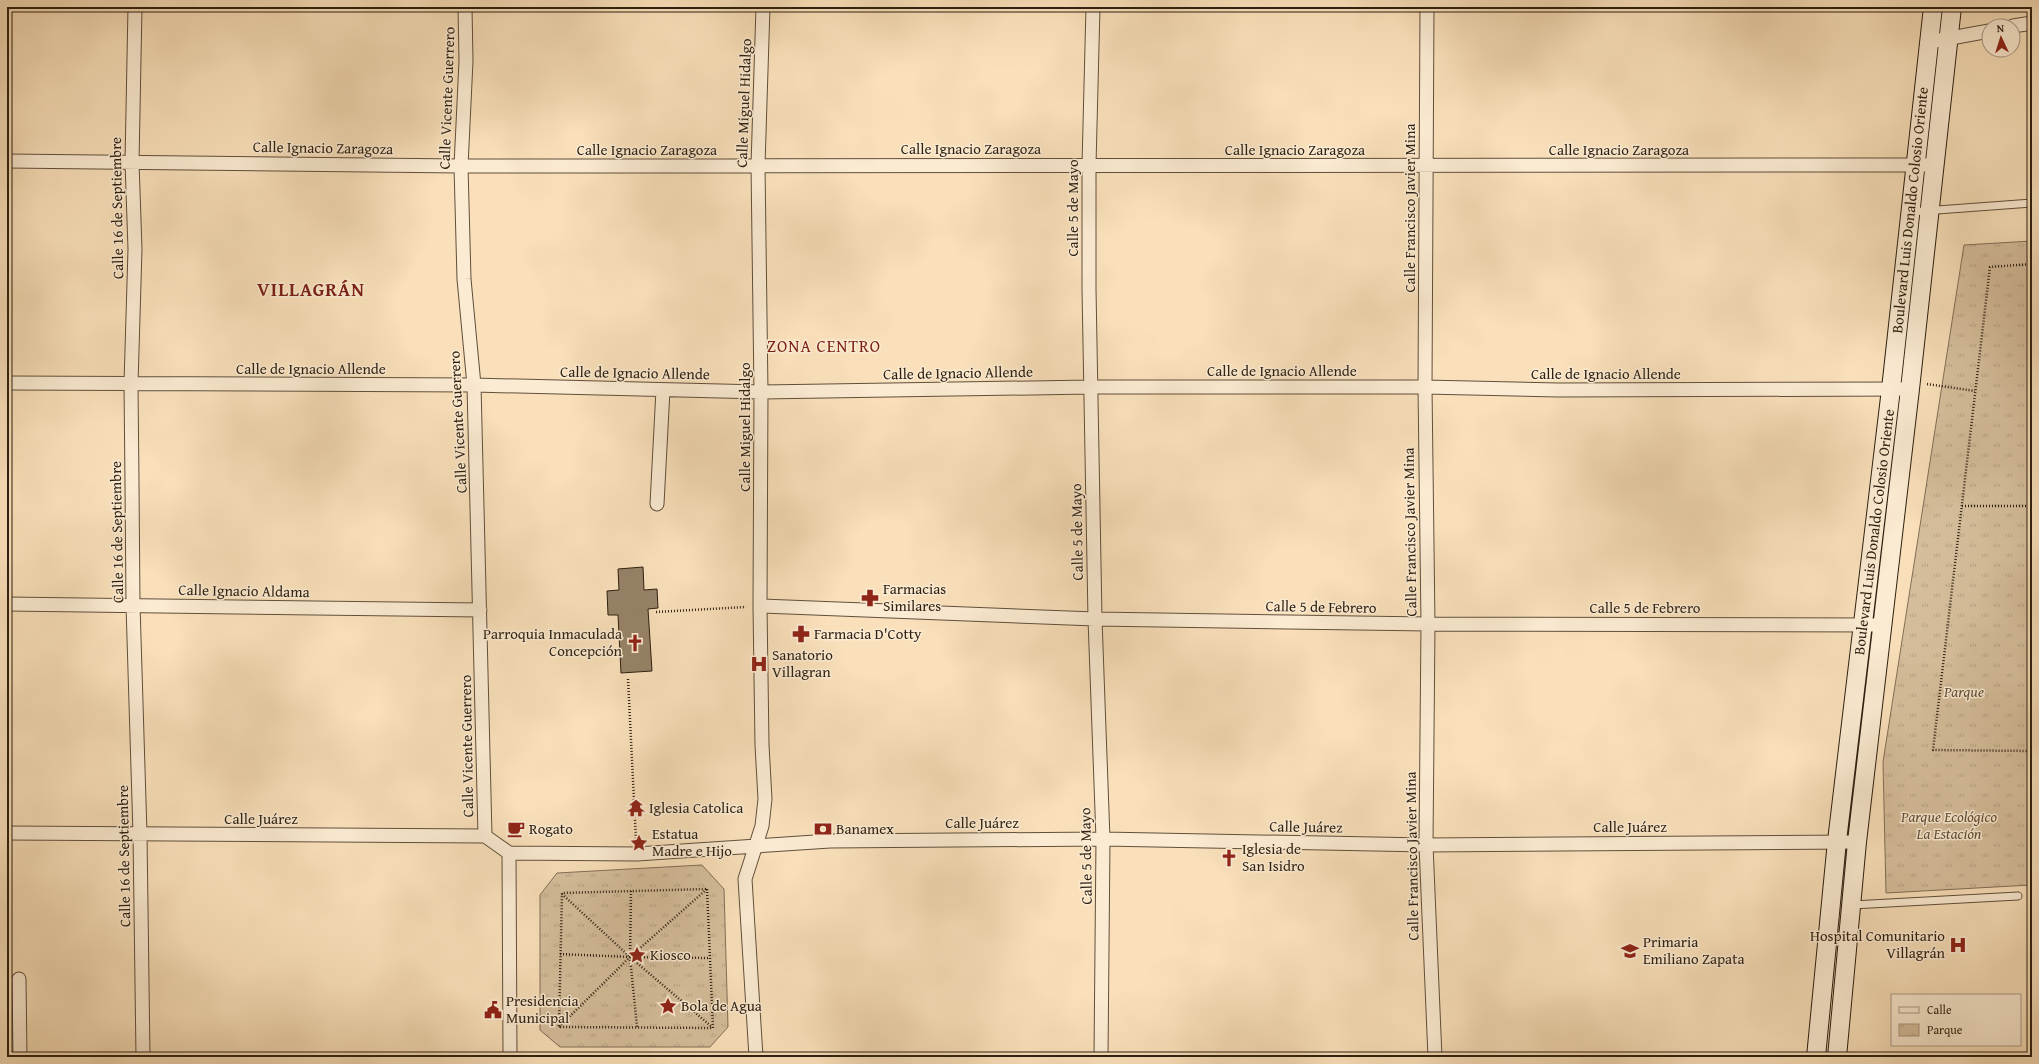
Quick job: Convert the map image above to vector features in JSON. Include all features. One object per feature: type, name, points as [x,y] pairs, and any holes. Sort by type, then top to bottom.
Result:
[{"type":"main road","name":"Boulevard Luis Donaldo Colosio Oriente","points":[[1816,1057],[1837,842],[1891,389],[1932,7]]},
{"type":"main road","name":"Boulevard Luis Donaldo Colosio Oriente","points":[[1837,1057],[1856,842],[1910,385],[1952,7]]},
{"type":"street","name":"Calle 16 de Septiembre","points":[[135,7],[132,162],[135,250],[131,384],[133,605],[140,834],[143,1057]]},
{"type":"street","name":"Calle Vicente Guerrero","points":[[466,7],[466,61],[461,166],[464,279],[474,385],[485,836]]},
{"type":"street","name":"Calle Miguel Hidalgo","points":[[756,1057],[745,879],[762,826],[765,799],[760,606],[761,392],[758,165],[763,7]]},
{"type":"street","name":"Calle 5 de Mayo","points":[[1093,7],[1089,165],[1095,619],[1103,839],[1101,1057]]},
{"type":"street","name":"Calle Francisco Javier Mina","points":[[1427,7],[1425,387],[1428,624],[1426,845],[1435,1057]]},
{"type":"street","points":[[2021,24],[2032,22]]},
{"type":"street","points":[[1929,42],[1981,33]]},
{"type":"street","name":"Calle Ignacio Zaragoza","points":[[7,160],[461,166],[1935,165]]},
{"type":"street","name":"Calle de Ignacio Allende","points":[[7,383],[474,385],[761,392],[1091,387],[1425,387],[1558,390],[1891,389],[1910,385]]},
{"type":"street","points":[[657,504],[663,390]]},
{"type":"street","name":"Calle Ignacio Aldama","points":[[7,604],[480,610]]},
{"type":"street","name":"Calle 5 de Febrero","points":[[760,606],[1095,619],[1428,624],[1882,625]]},
{"type":"street","name":"Calle Juárez","points":[[7,833],[485,836]]},
{"type":"street","points":[[485,836],[509,852],[510,1057]]},
{"type":"street","name":"Calle Juárez","points":[[509,852],[637,854],[830,840],[1103,839],[1426,845],[1856,842]]},
{"type":"street","points":[[19,979],[20,1057]]},
{"type":"lane","points":[[1910,212],[2032,203]]},
{"type":"lane","points":[[1850,905],[2018,896]]},
{"type":"path","points":[[2032,264],[1990,267],[1933,750],[2032,751]]},
{"type":"path","points":[[1910,385],[1976,391]]},
{"type":"path","points":[[1962,506],[2032,506]]},
{"type":"path","points":[[656,612],[760,606]]},
{"type":"path","points":[[628,679],[637,854]]},
{"type":"path","points":[[562,893],[707,889]]},
{"type":"path","points":[[559,1027],[630,957],[707,889]]},
{"type":"path","points":[[707,889],[712,1028]]},
{"type":"path","points":[[631,891],[630,957],[637,1028]]},
{"type":"path","points":[[562,893],[630,957],[712,1028]]},
{"type":"path","points":[[559,1027],[562,893]]},
{"type":"path","points":[[560,954],[710,958]]},
{"type":"path","points":[[559,1027],[712,1028]]},
{"type":"green space","name":"Parque","points":[[2032,241],[2032,895],[2031,885],[1886,893],[1883,762],[1964,245]]},
{"type":"green space","points":[[702,865],[724,889],[728,1027],[710,1047],[560,1047],[540,1030],[540,895],[557,873]]},
{"type":"building","name":"Parroquia Inmaculada Concepción","points":[[643,567],[644,590],[657,589],[658,608],[648,609],[652,671],[621,673],[618,615],[608,615],[607,591],[619,590],[618,569]]},
{"type":"place","name":"Farmacias Similares","points":[[870,598]]},
{"type":"place","name":"Farmacia D'Cotty","points":[[801,634]]},
{"type":"place","name":"Parroquia Inmaculada Concepción","points":[[635,643]]},
{"type":"place","name":"Sanatorio Villagran","points":[[759,664]]},
{"type":"place","name":"Iglesia Catolica","points":[[636,808]]},
{"type":"place","name":"Rogato","points":[[516,829]]},
{"type":"place","name":"Banamex","points":[[823,829]]},
{"type":"place","name":"Estatua Madre e Hijo","points":[[639,843]]},
{"type":"place","name":"Iglesia de San Isidro","points":[[1229,858]]},
{"type":"place","name":"Hospital Comunitario Villagrán","points":[[1958,945]]},
{"type":"place","name":"Primaria Emiliano Zapata","points":[[1630,951]]},
{"type":"place","name":"Kiosco","points":[[637,955]]},
{"type":"place","name":"Bola de Agua","points":[[668,1006]]},
{"type":"place","name":"Presidencia Municipal","points":[[493,1010]]},
{"type":"district","name":"VILLAGRÁN","points":[[311,289]]},
{"type":"district","name":"ZONA CENTRO","points":[[824,346]]},
{"type":"park label","name":"Parque Ecológico La Estación","points":[[1949,826]]}]
